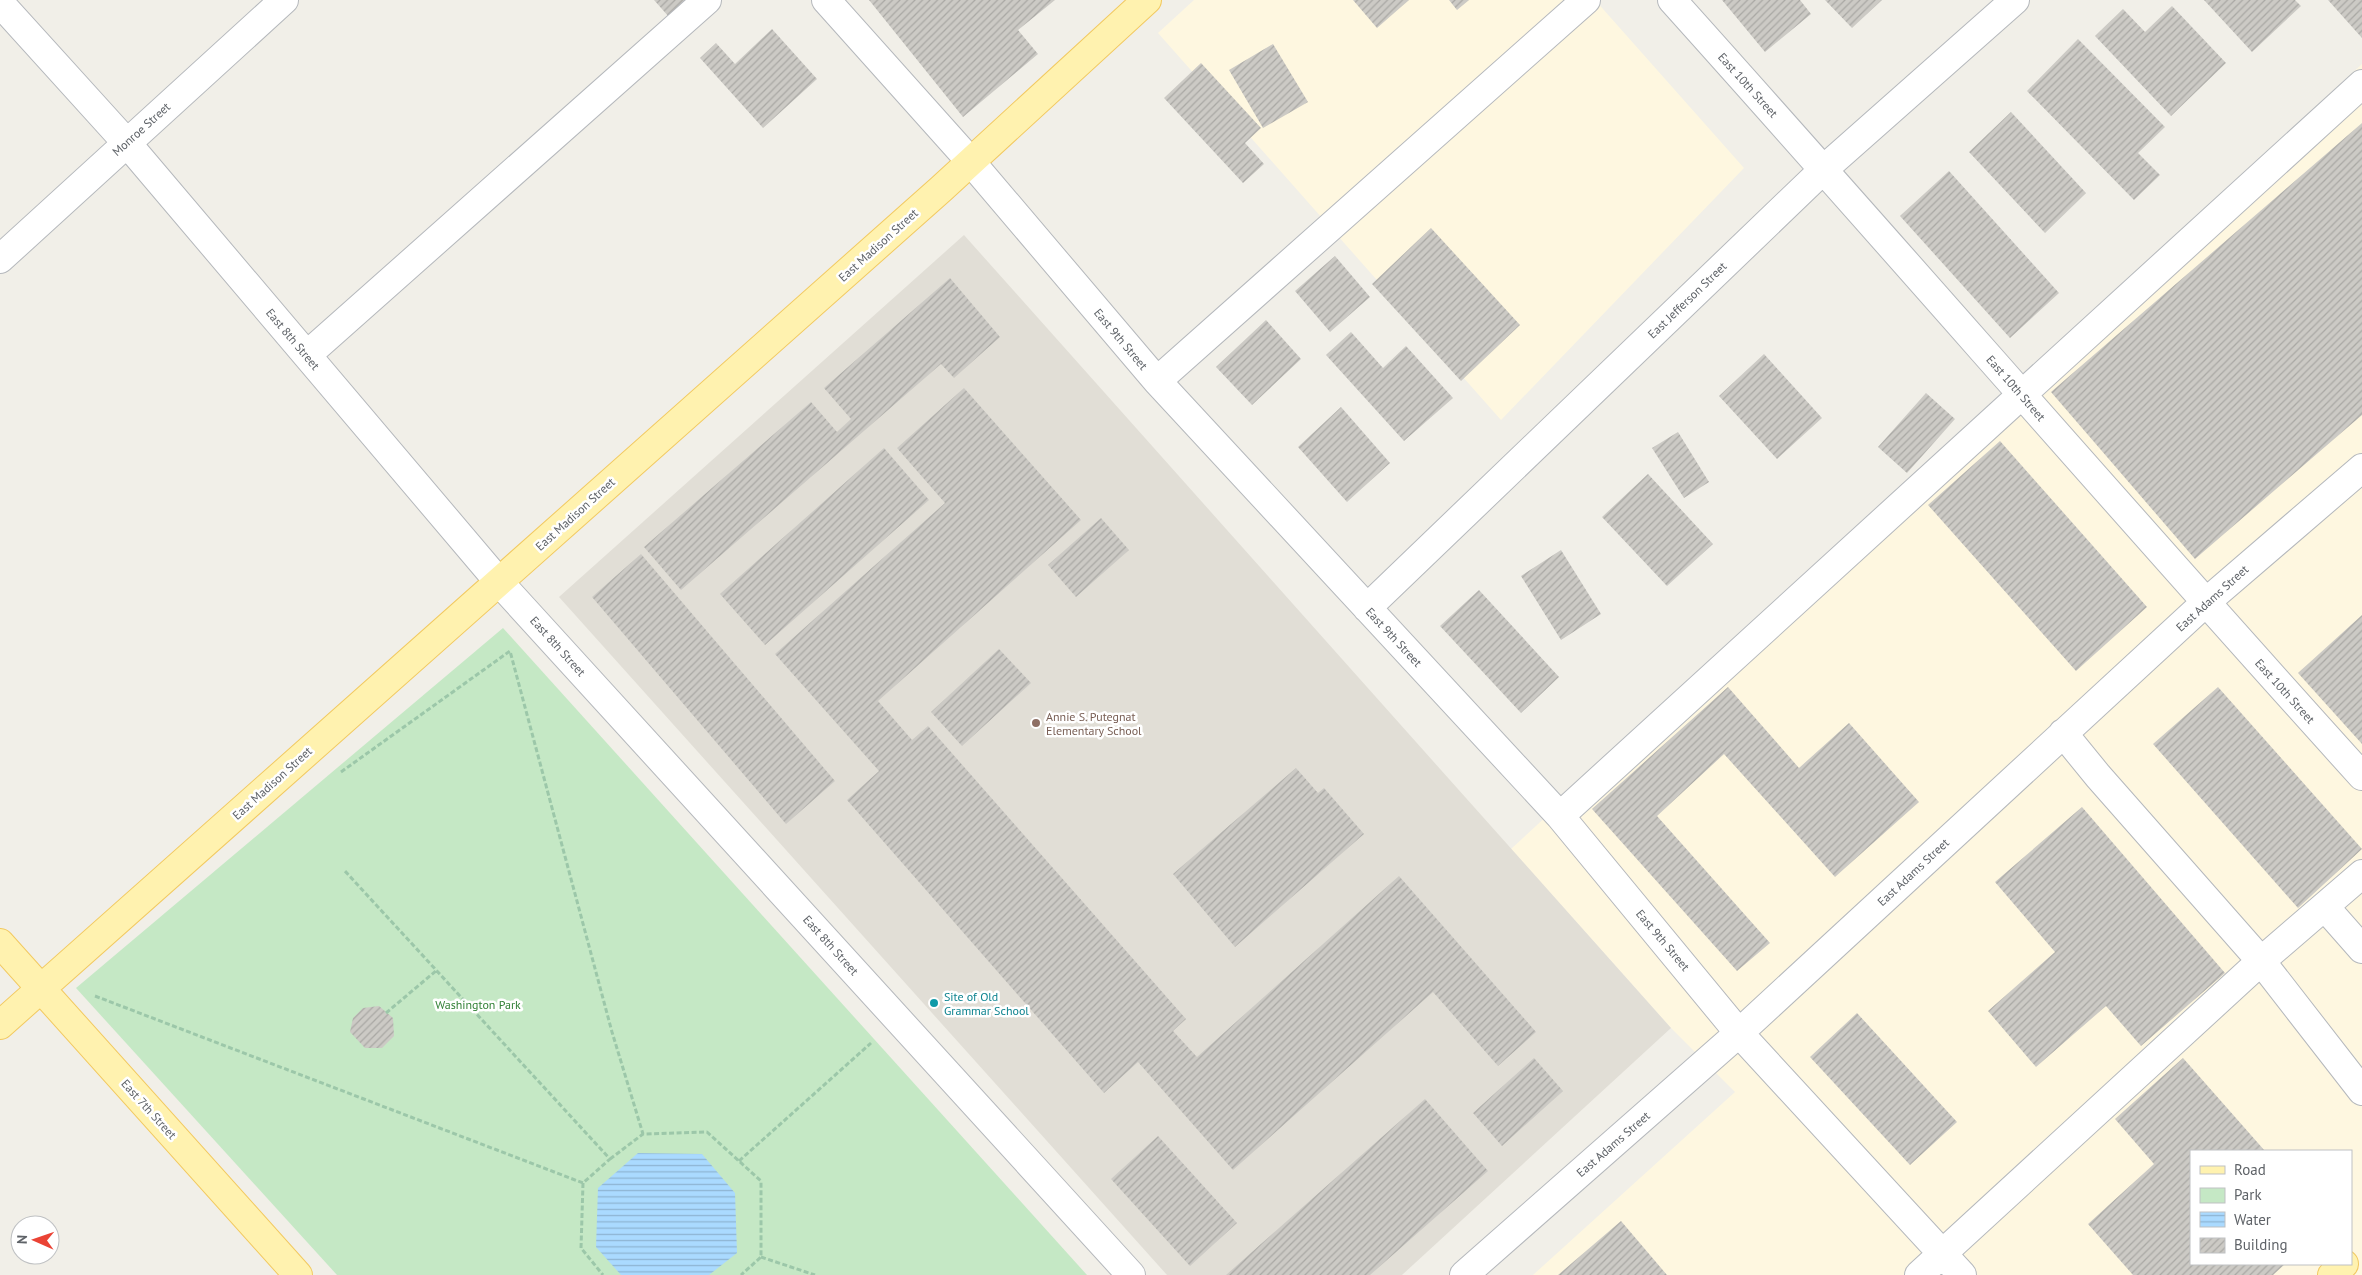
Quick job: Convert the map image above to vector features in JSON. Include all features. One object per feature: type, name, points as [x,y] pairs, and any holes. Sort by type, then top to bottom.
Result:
[{"type":"main road","name":"East Madison Street","points":[[0,1024],[971,162],[1147,0]]},
{"type":"main road","name":"East 7th Street","points":[[0,943],[298,1275]]},
{"type":"main road","points":[[2352,1257],[2362,1248]]},
{"type":"main road","points":[[2332,1275],[2343,1265]]},
{"type":"street","name":"Monroe Street","points":[[0,260],[126,142],[284,0]]},
{"type":"street","points":[[307,355],[707,0]]},
{"type":"street","name":"East 9th Street","points":[[826,0],[971,162],[1157,381],[1560,816],[1739,1032],[1962,1275]]},
{"type":"street","points":[[1157,381],[1586,0]]},
{"type":"street","name":"East 10th Street","points":[[1672,0],[1824,169],[2205,603],[2362,776]]},
{"type":"street","name":"East Jefferson Street","points":[[1367,608],[1824,169],[2014,0]]},
{"type":"street","name":"East 8th Street","points":[[0,3],[126,142],[499,582],[1131,1275]]},
{"type":"street","points":[[1560,816],[2362,84]]},
{"type":"street","name":"East Adams Street","points":[[1464,1275],[1739,1032],[2205,603],[2362,468]]},
{"type":"street","points":[[2064,733],[2094,772],[2261,961],[2362,1091]]},
{"type":"street","points":[[1919,1275],[2261,961],[2362,874]]},
{"type":"street","points":[[2325,907],[2362,949]]},
{"type":"path","points":[[335,776],[510,651],[612,1032],[643,1134]]},
{"type":"path","points":[[344,870],[610,1159]]},
{"type":"path","points":[[386,1013],[437,970]]},
{"type":"path","points":[[95,995],[583,1183]]},
{"type":"path","points":[[739,1161],[897,1018]]},
{"type":"path","points":[[597,1275],[602,1273],[581,1248],[583,1183],[610,1159],[643,1134],[707,1132],[761,1181],[761,1257],[741,1275]]},
{"type":"path","points":[[761,1257],[815,1275]]},
{"type":"shaded area","points":[[1194,0],[1595,0],[1744,168],[1501,420],[1158,33]]},
{"type":"shaded area","points":[[2362,64],[2362,1275],[1533,1275],[1735,1092],[1671,1028],[1511,849]]},
{"type":"shaded area","name":"Annie S. Putegnat Elementary School","points":[[964,235],[1671,1028],[1402,1275],[1167,1275],[559,597]]},
{"type":"green space","name":"Washington Park","points":[[503,628],[1087,1275],[337,1275],[76,988]]},
{"type":"water","points":[[638,1153],[702,1154],[735,1193],[737,1253],[709,1275],[621,1275],[596,1247],[598,1188]]},
{"type":"building","points":[[654,0],[688,0],[669,17]]},
{"type":"building","points":[[869,0],[1055,0],[1018,30],[1038,54],[963,117]]},
{"type":"building","points":[[1353,0],[1409,0],[1377,28]]},
{"type":"building","points":[[1449,0],[1469,0],[1457,10]]},
{"type":"building","points":[[1722,0],[1800,0],[1811,14],[1765,52]]},
{"type":"building","points":[[1825,0],[1882,0],[1852,28]]},
{"type":"building","points":[[2204,0],[2295,0],[2301,6],[2252,52]]},
{"type":"building","points":[[2328,0],[2362,0],[2362,38]]},
{"type":"building","points":[[2172,6],[2226,63],[2171,116],[2095,36],[2123,9],[2145,32]]},
{"type":"building","points":[[772,29],[817,79],[763,128],[700,58],[716,43],[735,64]]},
{"type":"building","points":[[2078,39],[2165,127],[2138,153],[2160,175],[2134,200],[2027,91]]},
{"type":"building","points":[[1273,44],[1308,102],[1263,128],[1229,70]]},
{"type":"building","points":[[1201,63],[1261,128],[1245,143],[1264,164],[1243,183],[1164,98]]},
{"type":"building","points":[[2011,112],[2086,193],[2045,233],[1969,152]]},
{"type":"building","points":[[2362,123],[2362,415],[2195,559],[2051,392]]},
{"type":"building","points":[[1949,171],[2059,293],[2010,338],[1900,216]]},
{"type":"building","points":[[1431,228],[1520,325],[1461,381],[1372,284]]},
{"type":"building","points":[[1335,256],[1370,297],[1330,332],[1295,291]]},
{"type":"building","points":[[950,278],[1000,337],[954,378],[941,364],[681,590],[644,547],[811,402],[837,432],[851,419],[824,388]]},
{"type":"building","points":[[1266,320],[1301,359],[1252,405],[1216,367]]},
{"type":"building","points":[[1351,332],[1383,368],[1406,346],[1453,398],[1404,441],[1326,355]]},
{"type":"building","points":[[1764,354],[1822,418],[1777,459],[1719,396]]},
{"type":"building","points":[[964,388],[1081,520],[878,701],[912,740],[928,726],[1186,1019],[1173,1031],[1197,1057],[1399,876],[1536,1032],[1498,1066],[1433,992],[1233,1170],[1138,1062],[1104,1093],[847,800],[879,771],[775,654],[945,503],[897,448]]},
{"type":"building","points":[[1926,393],[1955,419],[1907,473],[1878,447]]},
{"type":"building","points":[[1341,407],[1390,463],[1347,502],[1298,447]]},
{"type":"building","points":[[1678,432],[1709,482],[1684,498],[1652,448]]},
{"type":"building","points":[[2000,441],[2147,607],[2076,671],[1928,505]]},
{"type":"building","points":[[884,448],[929,500],[765,645],[720,594]]},
{"type":"building","points":[[1648,474],[1713,544],[1667,586],[1602,517]]},
{"type":"building","points":[[1101,518],[1129,550],[1076,597],[1048,565]]},
{"type":"building","points":[[1561,550],[1601,614],[1561,640],[1521,576]]},
{"type":"building","points":[[641,554],[835,781],[786,824],[592,597]]},
{"type":"building","points":[[1479,590],[1559,677],[1521,713],[1440,626]]},
{"type":"building","points":[[2362,615],[2362,744],[2298,673]]},
{"type":"building","points":[[999,649],[1031,683],[962,746],[931,712]]},
{"type":"building","points":[[1728,687],[1799,768],[1849,723],[1919,802],[1835,877],[1724,754],[1657,816],[1770,943],[1737,971],[1592,809]]},
{"type":"building","points":[[2218,687],[2362,849],[2298,908],[2153,744]]},
{"type":"building","points":[[1296,768],[1318,793],[1324,788],[1364,834],[1235,947],[1173,874]]},
{"type":"building","points":[[2082,807],[2225,973],[2141,1046],[2106,1006],[2036,1067],[1988,1011],[2055,952],[1995,882]]},
{"type":"building","points":[[379,1006],[393,1018],[394,1036],[382,1048],[365,1048],[350,1032],[353,1018],[363,1008]]},
{"type":"building","points":[[1857,1013],[1957,1122],[1910,1165],[1810,1057]]},
{"type":"building","points":[[1534,1058],[1563,1091],[1502,1146],[1473,1113]]},
{"type":"building","points":[[2183,1058],[2264,1150],[2190,1150],[2190,1265],[2284,1265],[2273,1275],[2133,1275],[2088,1224],[2154,1164],[2115,1119]]},
{"type":"building","points":[[1425,1099],[1488,1171],[1370,1275],[1226,1275]]},
{"type":"building","points":[[1158,1136],[1237,1223],[1190,1266],[1111,1179]]},
{"type":"building","points":[[1621,1221],[1667,1275],[1558,1275]]},
{"type":"place","name":"Annie S. Putegnat Elementary School","points":[[1036,723]]},
{"type":"place","name":"Site of Old Grammar School","points":[[934,1003]]}]
